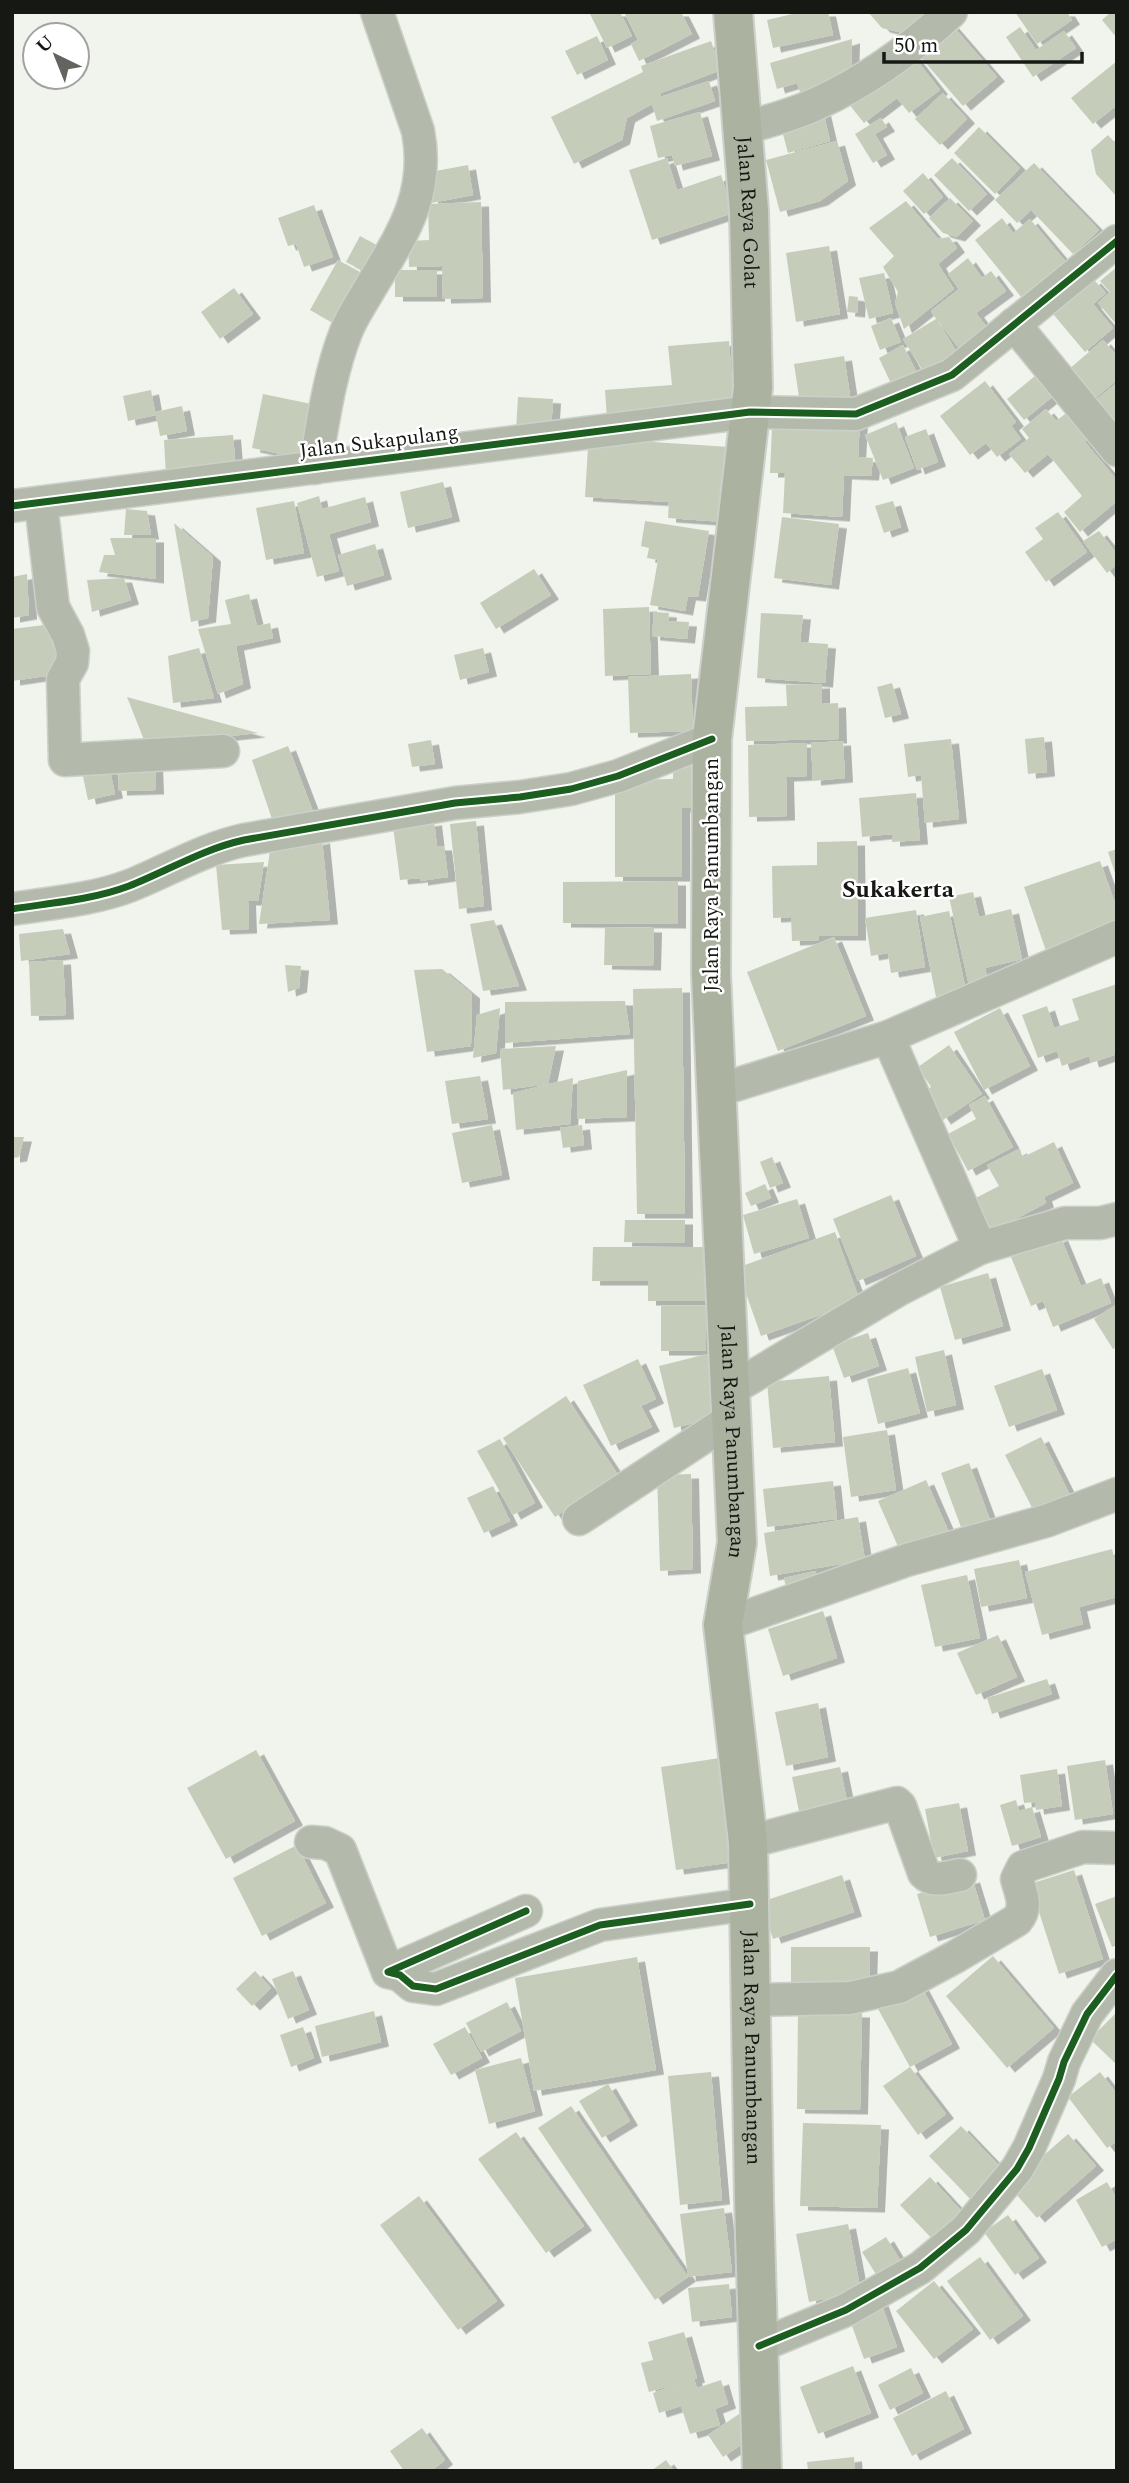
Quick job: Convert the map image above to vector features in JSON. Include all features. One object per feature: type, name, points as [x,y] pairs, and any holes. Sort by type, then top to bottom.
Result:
[{"type":"main road","name":"Jalan Raya Golat","points":[[733,12],[749,211],[753,388],[750,412]]},
{"type":"main road","name":"Jalan Raya Panumbangan","points":[[750,412],[712,739],[710,974],[737,1543],[723,1625],[748,1842],[762,2471]]},
{"type":"street","points":[[315,468],[326,404],[346,332],[407,225],[417,200],[421,146],[418,131],[377,12]]},
{"type":"street","points":[[743,129],[813,106],[851,87],[925,36],[951,12]]},
{"type":"street","name":"Jalan Sukapulang","points":[[27,504],[750,412],[856,414],[951,375],[1117,241]]},
{"type":"street","points":[[1014,324],[1117,450]]},
{"type":"street","points":[[27,504],[53,607],[68,635],[73,652],[72,663],[63,679],[65,760],[223,751]]},
{"type":"street","points":[[12,909],[128,887],[214,848],[244,840],[455,803],[572,789],[618,776],[712,739]]},
{"type":"street","points":[[716,1091],[888,1037],[1117,937]]},
{"type":"street","points":[[888,1037],[980,1248]]},
{"type":"street","points":[[579,1519],[731,1405],[898,1290],[980,1248],[1065,1223],[1100,1223],[1117,1219]]},
{"type":"street","points":[[723,1625],[907,1560],[1046,1521],[1117,1494]]},
{"type":"street","points":[[748,1842],[897,1803],[928,1878],[960,1875]]},
{"type":"street","points":[[310,1842],[325,1843],[340,1850],[388,1972]]},
{"type":"street","points":[[751,2000],[850,1998],[899,1987],[1017,1920],[1024,1905],[1017,1880],[1023,1867],[1083,1847],[1117,1848]]},
{"type":"street","points":[[388,1972],[400,1975],[414,1986],[436,1989],[600,1925],[750,1904]]},
{"type":"street","points":[[388,1972],[526,1911]]},
{"type":"street","points":[[759,2346],[846,2310],[920,2268],[966,2230],[1017,2169],[1029,2148],[1059,2079],[1063,2063],[1087,2014],[1117,1975]]},
{"type":"building","points":[[589,12],[620,12],[632,36],[607,48]]},
{"type":"building","points":[[624,12],[681,12],[692,34],[639,61],[631,44],[638,40]]},
{"type":"building","points":[[801,12],[828,12],[833,35],[773,48],[767,20]]},
{"type":"building","points":[[868,12],[927,12],[903,33],[882,28]]},
{"type":"building","points":[[1015,12],[1067,12],[1072,20],[1037,44]]},
{"type":"building","points":[[1111,12],[1117,12],[1117,38],[1102,20]]},
{"type":"building","points":[[951,24],[997,77],[963,106],[917,53]]},
{"type":"building","points":[[1020,27],[1036,50],[1064,31],[1076,48],[1033,77],[1006,37]]},
{"type":"building","points":[[597,36],[608,60],[577,75],[565,51]]},
{"type":"building","points":[[852,39],[851,76],[802,98],[797,83],[777,89],[770,63]]},
{"type":"building","points":[[711,41],[721,70],[661,93],[660,97],[709,81],[715,101],[657,121],[652,104],[627,118],[622,140],[574,164],[551,117],[643,72],[641,66]]},
{"type":"building","points":[[908,49],[940,90],[909,113],[897,98],[864,123],[844,98]]},
{"type":"building","points":[[1117,61],[1117,105],[1093,124],[1071,98]]},
{"type":"building","points":[[943,93],[967,119],[940,145],[915,119]]},
{"type":"building","points":[[823,111],[830,141],[788,153],[780,123]]},
{"type":"building","points":[[700,112],[712,156],[675,166],[672,155],[658,158],[650,126]]},
{"type":"building","points":[[881,118],[887,127],[875,134],[887,155],[873,163],[855,134]]},
{"type":"building","points":[[979,127],[1020,168],[995,194],[954,153]]},
{"type":"building","points":[[1108,135],[1117,145],[1117,197],[1096,174],[1091,150]]},
{"type":"building","points":[[837,141],[848,181],[820,201],[780,212],[766,160]]},
{"type":"building","points":[[667,158],[677,190],[721,175],[733,213],[652,240],[629,170]]},
{"type":"building","points":[[952,158],[987,194],[969,211],[934,175]]},
{"type":"building","points":[[1034,163],[1099,230],[1073,254],[1031,210],[1017,223],[995,200]]},
{"type":"building","points":[[468,165],[473,195],[431,203],[425,173]]},
{"type":"building","points":[[923,173],[943,197],[924,214],[903,191]]},
{"type":"building","points":[[950,198],[973,221],[957,237],[943,233],[929,218]]},
{"type":"building","points":[[906,201],[938,239],[949,237],[957,248],[938,264],[954,289],[904,329],[895,303],[898,292],[883,267],[894,256],[869,228]]},
{"type":"building","points":[[481,202],[483,298],[443,299],[442,266],[409,267],[408,241],[429,240],[428,204]]},
{"type":"building","points":[[314,205],[333,257],[304,267],[296,244],[288,246],[278,218]]},
{"type":"building","points":[[1002,218],[1013,233],[1030,219],[1070,267],[1026,303],[975,240]]},
{"type":"building","points":[[360,236],[387,251],[373,276],[346,262]]},
{"type":"building","points":[[829,246],[840,314],[796,322],[786,253]]},
{"type":"building","points":[[968,258],[982,278],[991,271],[1006,291],[976,313],[989,330],[961,351],[938,321],[959,356],[926,376],[903,339],[936,319],[931,311],[959,289],[948,274]]},
{"type":"building","points":[[338,260],[370,278],[342,328],[310,310]]},
{"type":"building","points":[[1117,267],[1117,325],[1098,303],[1110,292],[1100,281]]},
{"type":"building","points":[[395,270],[437,270],[437,297],[395,297]]},
{"type":"building","points":[[884,273],[893,313],[869,319],[859,278]]},
{"type":"building","points":[[1093,279],[1106,293],[1093,304],[1113,328],[1085,352],[1053,314]]},
{"type":"building","points":[[234,288],[253,314],[220,339],[201,312]]},
{"type":"building","points":[[849,296],[858,297],[857,313],[847,312]]},
{"type":"building","points":[[891,318],[901,342],[880,350],[871,326]]},
{"type":"building","points":[[1103,340],[1117,356],[1117,380],[1093,400],[1068,370]]},
{"type":"building","points":[[729,341],[734,409],[607,420],[605,390],[672,385],[668,346]]},
{"type":"building","points":[[903,345],[921,381],[896,394],[879,358]]},
{"type":"building","points":[[844,356],[851,402],[801,410],[794,364]]},
{"type":"building","points":[[1041,371],[1058,392],[1024,420],[1007,399]]},
{"type":"building","points":[[985,381],[1016,422],[1011,426],[1021,439],[997,457],[986,443],[970,455],[940,416]]},
{"type":"building","points":[[1117,383],[1117,417],[1103,428],[1087,407]]},
{"type":"building","points":[[151,390],[155,412],[182,406],[187,431],[160,436],[156,415],[128,421],[123,396]]},
{"type":"building","points":[[263,394],[321,406],[310,460],[252,448]]},
{"type":"building","points":[[518,397],[553,399],[551,432],[516,430]]},
{"type":"building","points":[[1073,408],[1094,434],[1085,442],[1115,478],[1117,476],[1117,501],[1080,532],[1064,512],[1082,496],[1048,454],[1025,473],[1009,454],[1029,438],[1022,429],[1046,409],[1056,421]]},
{"type":"building","points":[[823,417],[860,420],[858,457],[873,458],[871,476],[844,475],[842,517],[783,513],[785,473],[770,473],[772,427],[822,430]]},
{"type":"building","points":[[896,422],[914,468],[883,480],[865,435]]},
{"type":"building","points":[[926,429],[938,462],[917,470],[905,437]]},
{"type":"building","points":[[233,435],[236,471],[166,476],[164,440]]},
{"type":"building","points":[[606,439],[730,447],[724,522],[668,518],[669,502],[585,497],[588,447],[606,448]]},
{"type":"building","points":[[443,482],[452,517],[408,528],[400,492]]},
{"type":"building","points":[[319,496],[322,509],[365,497],[371,522],[329,534],[339,571],[317,577],[297,503]]},
{"type":"building","points":[[294,501],[304,553],[266,560],[256,508]]},
{"type":"building","points":[[893,501],[901,527],[884,533],[875,506]]},
{"type":"building","points":[[126,509],[147,511],[151,535],[124,535]]},
{"type":"building","points":[[1058,512],[1087,552],[1046,582],[1025,552],[1043,539],[1035,528]]},
{"type":"building","points":[[782,517],[839,524],[831,585],[774,578]]},
{"type":"building","points":[[645,521],[709,531],[698,597],[688,596],[685,611],[650,605],[658,560],[647,558],[649,548],[641,546]]},
{"type":"building","points":[[174,523],[213,557],[208,618],[191,622]]},
{"type":"building","points":[[1099,531],[1117,554],[1117,564],[1107,573],[1083,541]]},
{"type":"building","points":[[110,538],[156,538],[156,579],[99,572],[104,555],[115,555]]},
{"type":"building","points":[[375,544],[384,575],[347,586],[338,555]]},
{"type":"building","points":[[534,569],[551,595],[496,629],[480,603]]},
{"type":"building","points":[[27,574],[29,615],[12,618],[12,577]]},
{"type":"building","points":[[124,578],[131,600],[92,612],[87,580]]},
{"type":"building","points":[[249,594],[257,626],[270,623],[273,638],[236,646],[243,684],[218,694],[198,629],[231,624],[225,600]]},
{"type":"building","points":[[649,607],[651,674],[605,676],[603,609]]},
{"type":"building","points":[[654,612],[669,613],[668,621],[689,622],[687,639],[652,636]]},
{"type":"building","points":[[761,613],[803,615],[800,642],[828,644],[825,683],[757,678]]},
{"type":"building","points":[[52,624],[59,674],[12,681],[12,629]]},
{"type":"building","points":[[199,648],[214,698],[173,703],[168,656]]},
{"type":"building","points":[[483,648],[489,672],[460,680],[454,655]]},
{"type":"building","points":[[691,674],[693,731],[630,733],[628,677]]},
{"type":"building","points":[[892,683],[901,714],[885,718],[877,687]]},
{"type":"building","points":[[822,684],[822,704],[838,703],[839,739],[746,741],[745,707],[787,706],[786,685]]},
{"type":"building","points":[[127,697],[258,733],[146,745]]},
{"type":"building","points":[[1044,737],[1047,772],[1028,774],[1025,739]]},
{"type":"building","points":[[951,739],[959,819],[925,823],[921,775],[908,777],[904,744]]},
{"type":"building","points":[[431,740],[435,764],[412,767],[408,744]]},
{"type":"building","points":[[843,741],[845,778],[813,781],[811,743]]},
{"type":"building","points":[[807,743],[807,776],[786,777],[787,816],[749,817],[748,745]]},
{"type":"building","points":[[288,746],[317,822],[274,825],[252,760]]},
{"type":"building","points":[[673,758],[693,758],[693,808],[682,808],[682,877],[615,877],[615,780],[673,779]]},
{"type":"building","points":[[155,762],[156,790],[119,791],[118,763]]},
{"type":"building","points":[[109,766],[115,794],[88,800],[82,772]]},
{"type":"building","points":[[916,793],[920,840],[892,842],[892,834],[862,837],[859,798]]},
{"type":"building","points":[[434,821],[437,846],[444,846],[448,877],[420,881],[420,878],[400,880],[393,826]]},
{"type":"building","points":[[476,821],[484,906],[459,909],[450,824]]},
{"type":"building","points":[[322,839],[330,920],[259,924],[270,851]]},
{"type":"building","points":[[857,841],[858,936],[819,936],[819,940],[792,941],[791,917],[773,918],[772,866],[817,865],[817,842]]},
{"type":"building","points":[[1117,849],[1117,876],[1116,876],[1108,852]]},
{"type":"building","points":[[1100,861],[1117,909],[1117,927],[1046,951],[1024,887]]},
{"type":"building","points":[[264,862],[258,901],[248,901],[249,929],[222,930],[216,865]]},
{"type":"building","points":[[678,881],[678,924],[563,923],[563,882]]},
{"type":"building","points":[[973,892],[979,917],[1011,909],[1022,959],[985,968],[989,985],[970,990],[949,897]]},
{"type":"building","points":[[916,910],[925,967],[891,973],[888,953],[871,956],[865,918]]},
{"type":"building","points":[[949,911],[968,1000],[938,1007],[920,917]]},
{"type":"building","points":[[494,920],[519,986],[483,991],[470,924]]},
{"type":"building","points":[[605,927],[654,928],[653,966],[604,965]]},
{"type":"building","points":[[63,929],[70,954],[21,961],[19,934]]},
{"type":"building","points":[[834,937],[866,1016],[778,1051],[747,972]]},
{"type":"building","points":[[63,960],[66,1015],[31,1016],[29,962]]},
{"type":"building","points":[[285,965],[301,966],[299,988],[288,992]]},
{"type":"building","points":[[442,969],[472,994],[471,1046],[427,1052],[414,970]]},
{"type":"building","points":[[1117,984],[1117,1054],[1091,1063],[1089,1056],[1062,1066],[1057,1051],[1038,1058],[1022,1015],[1047,1006],[1054,1028],[1079,1020],[1072,999]]},
{"type":"building","points":[[682,988],[685,1214],[637,1214],[633,989]]},
{"type":"building","points":[[625,1001],[630,1034],[505,1043],[505,1002]]},
{"type":"building","points":[[500,1008],[496,1053],[473,1058],[477,1015]]},
{"type":"building","points":[[1000,1008],[1030,1066],[984,1090],[954,1032]]},
{"type":"building","points":[[949,1045],[982,1094],[943,1120],[924,1092],[931,1087],[918,1067]]},
{"type":"building","points":[[556,1046],[548,1084],[503,1090],[500,1049]]},
{"type":"building","points":[[627,1070],[627,1117],[577,1119],[578,1081]]},
{"type":"building","points":[[480,1076],[488,1119],[452,1124],[445,1081]]},
{"type":"building","points":[[573,1078],[570,1124],[516,1130],[513,1093]]},
{"type":"building","points":[[985,1096],[1013,1147],[968,1171],[948,1134],[976,1119],[969,1105]]},
{"type":"building","points":[[492,1125],[502,1175],[462,1183],[452,1133]]},
{"type":"building","points":[[582,1125],[584,1145],[563,1148],[560,1128]]},
{"type":"building","points":[[12,1137],[24,1137],[19,1157],[12,1158]]},
{"type":"building","points":[[1054,1142],[1073,1183],[1044,1197],[1046,1203],[985,1235],[968,1202],[999,1186],[987,1165],[1019,1149],[1023,1157]]},
{"type":"building","points":[[772,1157],[783,1183],[770,1188],[760,1162]]},
{"type":"building","points":[[765,1184],[771,1198],[751,1206],[745,1193]]},
{"type":"building","points":[[891,1195],[916,1256],[858,1281],[833,1219]]},
{"type":"building","points":[[797,1199],[809,1238],[754,1254],[743,1215]]},
{"type":"building","points":[[625,1220],[685,1220],[685,1243],[624,1242]]},
{"type":"building","points":[[835,1232],[860,1301],[761,1336],[737,1268]]},
{"type":"building","points":[[1060,1236],[1081,1286],[1101,1278],[1111,1303],[1053,1327],[1043,1301],[1031,1306],[1011,1257]]},
{"type":"building","points":[[593,1247],[706,1247],[706,1301],[648,1301],[648,1281],[592,1281]]},
{"type":"building","points":[[988,1273],[1003,1326],[955,1340],[940,1287]]},
{"type":"building","points":[[1117,1304],[1117,1347],[1113,1349],[1094,1319]]},
{"type":"building","points":[[661,1306],[706,1306],[706,1351],[661,1351]]},
{"type":"building","points":[[868,1333],[879,1366],[844,1378],[832,1345]]},
{"type":"building","points":[[944,1350],[956,1405],[927,1412],[915,1357]]},
{"type":"building","points":[[707,1354],[722,1416],[674,1428],[659,1366]]},
{"type":"building","points":[[638,1359],[656,1399],[641,1406],[652,1427],[611,1446],[583,1385]]},
{"type":"building","points":[[908,1368],[920,1413],[878,1424],[867,1379]]},
{"type":"building","points":[[1042,1369],[1057,1410],[1009,1427],[994,1386]]},
{"type":"building","points":[[829,1376],[835,1442],[773,1448],[767,1382]]},
{"type":"building","points":[[566,1396],[618,1475],[555,1517],[503,1438]]},
{"type":"building","points":[[887,1430],[896,1490],[851,1497],[843,1437]]},
{"type":"building","points":[[1041,1437],[1074,1503],[1039,1521],[1005,1455]]},
{"type":"building","points":[[500,1439],[535,1503],[513,1515],[477,1451]]},
{"type":"building","points":[[969,1463],[993,1528],[965,1538],[941,1473]]},
{"type":"building","points":[[691,1474],[693,1569],[660,1571],[657,1475]]},
{"type":"building","points":[[926,1480],[951,1537],[903,1558],[878,1501]]},
{"type":"building","points":[[833,1481],[837,1519],[767,1527],[763,1489]]},
{"type":"building","points":[[493,1486],[510,1521],[484,1533],[467,1498]]},
{"type":"building","points":[[858,1517],[865,1560],[770,1576],[764,1533]]},
{"type":"building","points":[[1112,1549],[1117,1569],[1117,1597],[1079,1607],[1083,1624],[1042,1635],[1025,1572]]},
{"type":"building","points":[[1019,1560],[1027,1598],[981,1607],[974,1569]]},
{"type":"building","points":[[815,1571],[819,1590],[788,1597],[784,1578]]},
{"type":"building","points":[[967,1575],[980,1638],[935,1647],[921,1585]]},
{"type":"building","points":[[823,1611],[837,1658],[783,1676],[768,1629]]},
{"type":"building","points":[[998,1635],[1017,1677],[976,1695],[957,1653]]},
{"type":"building","points":[[1047,1679],[1052,1694],[992,1714],[987,1698]]},
{"type":"building","points":[[818,1703],[828,1757],[786,1766],[775,1712]]},
{"type":"building","points":[[256,1750],[295,1821],[226,1859],[187,1788]]},
{"type":"building","points":[[726,1757],[741,1861],[676,1870],[661,1767]]},
{"type":"building","points":[[1105,1760],[1113,1814],[1075,1820],[1067,1766]]},
{"type":"building","points":[[840,1767],[849,1811],[801,1821],[792,1777]]},
{"type":"building","points":[[1057,1769],[1062,1806],[1036,1810],[1035,1802],[1024,1803],[1020,1775]]},
{"type":"building","points":[[1016,1800],[1019,1811],[1032,1807],[1041,1837],[1012,1846],[1000,1805]]},
{"type":"building","points":[[959,1803],[968,1851],[934,1858],[925,1809]]},
{"type":"building","points":[[297,1845],[326,1903],[262,1936],[233,1878]]},
{"type":"building","points":[[1074,1870],[1103,1959],[1059,1974],[1030,1884]]},
{"type":"building","points":[[842,1875],[854,1912],[773,1939],[761,1902]]},
{"type":"building","points":[[972,1878],[985,1920],[930,1937],[917,1894]]},
{"type":"building","points":[[1117,1896],[1117,1945],[1112,1947],[1095,1904]]},
{"type":"building","points":[[791,1947],[870,1947],[869,1983],[791,1984]]},
{"type":"building","points":[[993,1956],[1054,2028],[1007,2068],[946,1996]]},
{"type":"building","points":[[637,1957],[656,2070],[534,2091],[515,1978]]},
{"type":"building","points":[[255,1971],[271,1988],[252,2006],[236,1989]]},
{"type":"building","points":[[293,1971],[309,2010],[288,2019],[272,1979]]},
{"type":"building","points":[[920,1984],[952,2044],[910,2067],[877,2007]]},
{"type":"building","points":[[507,2002],[521,2031],[481,2052],[466,2023]]},
{"type":"building","points":[[374,2011],[381,2042],[322,2057],[315,2026]]},
{"type":"building","points":[[798,2012],[862,2013],[860,2110],[797,2109]]},
{"type":"building","points":[[1117,2012],[1117,2065],[1090,2039]]},
{"type":"building","points":[[303,2027],[314,2058],[291,2067],[280,2035]]},
{"type":"building","points":[[465,2027],[482,2058],[451,2075],[433,2044]]},
{"type":"building","points":[[521,2058],[535,2111],[489,2124],[475,2070]]},
{"type":"building","points":[[910,2067],[946,2114],[918,2135],[883,2086]]},
{"type":"building","points":[[711,2072],[722,2200],[680,2205],[668,2076]]},
{"type":"building","points":[[1100,2072],[1117,2094],[1117,2141],[1107,2148],[1068,2097]]},
{"type":"building","points":[[608,2084],[630,2121],[602,2138],[579,2101]]},
{"type":"building","points":[[571,2106],[688,2277],[655,2300],[538,2128]]},
{"type":"building","points":[[803,2123],[881,2125],[877,2208],[800,2206]]},
{"type":"building","points":[[961,2126],[1005,2172],[974,2203],[929,2156]]},
{"type":"building","points":[[516,2132],[584,2226],[546,2253],[478,2159]]},
{"type":"building","points":[[1068,2134],[1096,2166],[1037,2218],[1009,2186]]},
{"type":"building","points":[[930,2177],[964,2214],[935,2242],[900,2205]]},
{"type":"building","points":[[1107,2182],[1117,2199],[1117,2239],[1102,2247],[1076,2200]]},
{"type":"building","points":[[419,2196],[497,2301],[458,2330],[380,2225]]},
{"type":"building","points":[[724,2208],[732,2272],[688,2277],[680,2214]]},
{"type":"building","points":[[1008,2215],[1039,2258],[1015,2275],[984,2232]]},
{"type":"building","points":[[848,2224],[861,2292],[809,2302],[796,2234]]},
{"type":"building","points":[[886,2237],[903,2265],[879,2279],[862,2252]]},
{"type":"building","points":[[980,2257],[1023,2316],[990,2340],[947,2281]]},
{"type":"building","points":[[934,2281],[973,2329],[934,2359],[896,2311]]},
{"type":"building","points":[[729,2284],[732,2317],[692,2322],[688,2288]]},
{"type":"building","points":[[880,2300],[897,2347],[864,2359],[847,2312]]},
{"type":"building","points":[[684,2332],[697,2378],[694,2379],[697,2388],[721,2380],[728,2404],[715,2409],[720,2425],[690,2434],[681,2406],[659,2413],[653,2393],[686,2381],[649,2392],[641,2363],[653,2360],[648,2342]]},
{"type":"building","points":[[853,2366],[871,2413],[818,2434],[800,2387]]},
{"type":"building","points":[[911,2368],[923,2393],[890,2410],[878,2385]]},
{"type":"building","points":[[946,2391],[964,2429],[912,2456],[893,2418]]},
{"type":"building","points":[[739,2414],[753,2437],[723,2457],[708,2435]]},
{"type":"building","points":[[422,2428],[445,2460],[431,2471],[404,2471],[390,2451]]},
{"type":"building","points":[[854,2457],[855,2471],[808,2471],[807,2462]]},
{"type":"building","points":[[666,2460],[674,2471],[651,2471]]},
{"type":"cycle path","points":[[12,506],[750,412],[856,414],[952,375],[1117,241]]},
{"type":"cycle path","points":[[12,909],[71,901],[115,891],[200,855],[244,840],[455,803],[571,789],[618,776],[712,739]]},
{"type":"cycle path","points":[[526,1911],[388,1972],[400,1975],[413,1986],[436,1989],[600,1925],[750,1904]]},
{"type":"cycle path","points":[[759,2346],[846,2310],[920,2268],[966,2230],[1017,2169],[1029,2148],[1087,2014],[1117,1975]]},
{"type":"district","name":"Sukakerta","points":[[898,890]]}]
